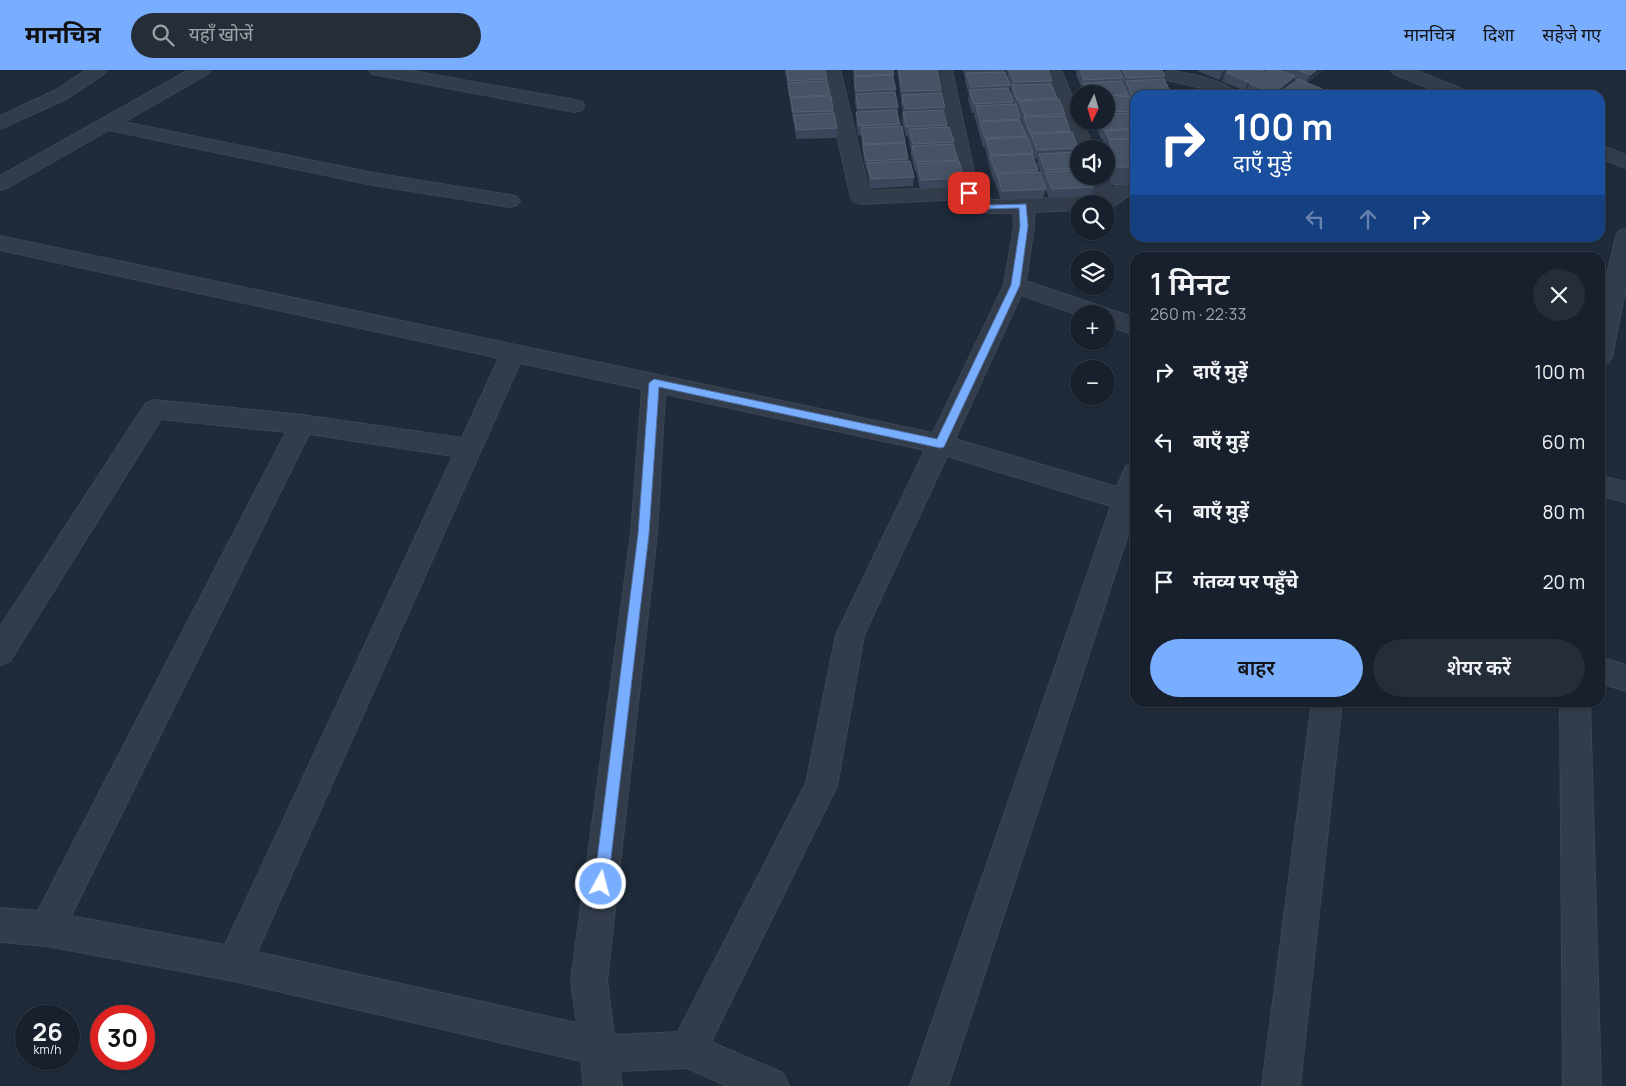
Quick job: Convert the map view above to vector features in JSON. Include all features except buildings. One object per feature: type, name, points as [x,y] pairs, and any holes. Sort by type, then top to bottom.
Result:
[{"type":"street","points":[[0,123],[62,94],[98,70]]},
{"type":"street","points":[[0,184],[202,70]]},
{"type":"street","points":[[378,70],[575,106]]},
{"type":"street","points":[[943,70],[969,193]]},
{"type":"street","points":[[1052,70],[1080,140]]},
{"type":"street","points":[[1406,72],[1429,70]]},
{"type":"street","points":[[1406,72],[1449,90]]},
{"type":"street","points":[[832,73],[861,198],[969,193],[989,208],[1070,204]]},
{"type":"street","points":[[1172,90],[1170,87],[1170,73],[1204,83],[1219,90]]},
{"type":"street","points":[[7,102],[30,109]]},
{"type":"street","points":[[106,124],[372,179],[510,200]]},
{"type":"street","points":[[1605,153],[1626,162]]},
{"type":"street","points":[[1115,196],[1124,189],[1130,188]]},
{"type":"street","points":[[688,1050],[821,786],[850,635],[1015,285],[1024,226],[1023,206]]},
{"type":"street","points":[[1605,334],[1626,236]]},
{"type":"street","points":[[0,243],[940,444],[1130,491]]},
{"type":"street","points":[[1015,285],[1072,305]]},
{"type":"street","points":[[1115,319],[1130,324]]},
{"type":"street","points":[[234,964],[513,353]]},
{"type":"street","points":[[600,1062],[589,981],[644,534],[654,383]]},
{"type":"street","points":[[0,652],[155,410],[302,424],[469,449]]},
{"type":"street","points":[[46,929],[302,424]]},
{"type":"street","points":[[1605,487],[1626,492]]},
{"type":"street","points":[[928,1086],[1130,497]]},
{"type":"street","points":[[1605,672],[1626,678]]},
{"type":"street","points":[[1280,1086],[1326,707]]},
{"type":"street","points":[[1575,707],[1582,1086]]},
{"type":"street","points":[[0,925],[46,929],[234,964],[600,1062],[688,1050],[770,1086]]},
{"type":"route","points":[[601,884],[644,534],[654,383],[940,444],[1015,285],[1024,226],[1023,206],[989,208],[969,193]]}]
